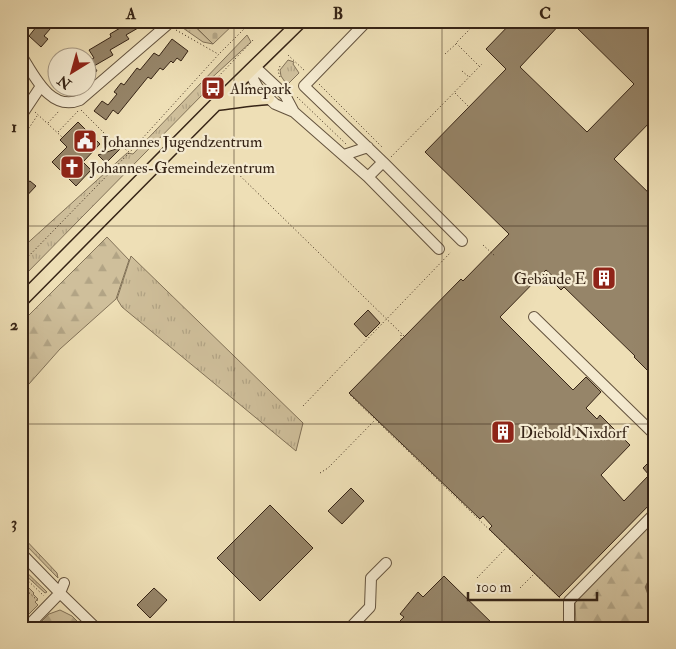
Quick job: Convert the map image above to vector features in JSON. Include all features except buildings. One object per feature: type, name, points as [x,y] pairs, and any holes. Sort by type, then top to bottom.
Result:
[{"type":"main road","points":[[21,301],[301,21]]},
{"type":"main road","points":[[216,104],[242,102],[253,98],[268,98]]},
{"type":"street","points":[[367,21],[304,86],[368,147],[387,159],[462,241]]},
{"type":"street","points":[[21,55],[41,86],[52,97],[62,102],[73,103],[80,100],[167,25]]},
{"type":"street","points":[[255,67],[254,78],[258,88],[268,98],[275,104],[294,112],[344,155],[439,249]]},
{"type":"street","points":[[255,67],[285,95],[294,112]]},
{"type":"street","points":[[21,116],[41,86]]},
{"type":"street","points":[[344,155],[368,147]]},
{"type":"street","points":[[368,177],[387,159]]},
{"type":"street","points":[[534,317],[655,435]]},
{"type":"street","points":[[569,628],[570,600],[655,513]]},
{"type":"street","points":[[21,553],[62,588],[96,628]]},
{"type":"street","points":[[350,628],[370,607],[371,578],[386,563]]},
{"type":"street","points":[[26,628],[62,588]]},
{"type":"path","points":[[21,264],[130,152],[219,54],[252,21]]},
{"type":"path","points":[[445,54],[478,21]]},
{"type":"path","points":[[167,25],[219,54]]},
{"type":"path","points":[[216,79],[254,39]]},
{"type":"path","points":[[456,43],[480,67]]},
{"type":"path","points":[[387,159],[482,64]]},
{"type":"path","points":[[462,71],[469,78]]},
{"type":"path","points":[[292,92],[354,152]]},
{"type":"path","points":[[455,92],[469,107]]},
{"type":"path","points":[[47,123],[60,109],[62,102]]},
{"type":"path","points":[[28,105],[62,137]]},
{"type":"path","points":[[57,133],[80,110],[104,134],[130,152]]},
{"type":"path","points":[[21,140],[38,114]]},
{"type":"path","points":[[228,164],[404,336]]},
{"type":"path","points":[[483,245],[495,256]]},
{"type":"path","points":[[302,406],[451,252]]},
{"type":"path","points":[[401,334],[402,340]]},
{"type":"path","points":[[350,393],[375,420],[559,598],[570,600]]},
{"type":"path","points":[[320,473],[328,468],[375,420]]},
{"type":"path","points":[[477,578],[507,548]]},
{"type":"path","points":[[520,588],[534,573]]},
{"type":"path","points":[[21,574],[50,602]]},
{"type":"path","points":[[21,585],[38,601]]},
{"type":"path","points":[[42,628],[65,621],[76,628]]},
{"type":"path","points":[[518,628],[523,622]]},
{"type":"green space","points":[[173,21],[189,21],[213,44],[203,42]]},
{"type":"green space","points":[[190,21],[237,21],[213,44]]},
{"type":"green space","points":[[247,35],[251,42],[206,83],[206,91],[21,279],[21,249],[127,153],[133,154]]},
{"type":"green space","points":[[288,60],[294,62],[293,64],[299,73],[287,85],[281,76],[280,70]]},
{"type":"green space","points":[[107,237],[129,260],[116,299],[60,349],[21,393],[21,323]]},
{"type":"green space","points":[[131,256],[303,423],[296,451],[122,307],[117,299]]},
{"type":"green space","points":[[655,520],[655,601],[645,628],[576,628],[575,600]]},
{"type":"green space","points":[[21,535],[57,573],[58,578],[21,540]]},
{"type":"green space","points":[[21,567],[47,592],[45,593],[21,571]]},
{"type":"green space","points":[[21,580],[34,593],[38,599],[35,602],[38,605],[21,622]]},
{"type":"green space","points":[[60,610],[72,616],[84,628],[35,628],[49,614]]},
{"type":"water","points":[[655,601],[655,628],[645,628]]},
{"type":"waterway","points":[[655,569],[646,587],[655,611]]},
{"type":"place","name":"Almepark","points":[[213,88]]},
{"type":"place","name":"Johannes Jugendzentrum","points":[[85,141]]},
{"type":"place","name":"Johannes-Gemeindezentrum","points":[[72,167]]},
{"type":"place","name":"Gebäude E","points":[[604,278]]},
{"type":"place","name":"Diebold Nixdorf","points":[[503,432]]}]
